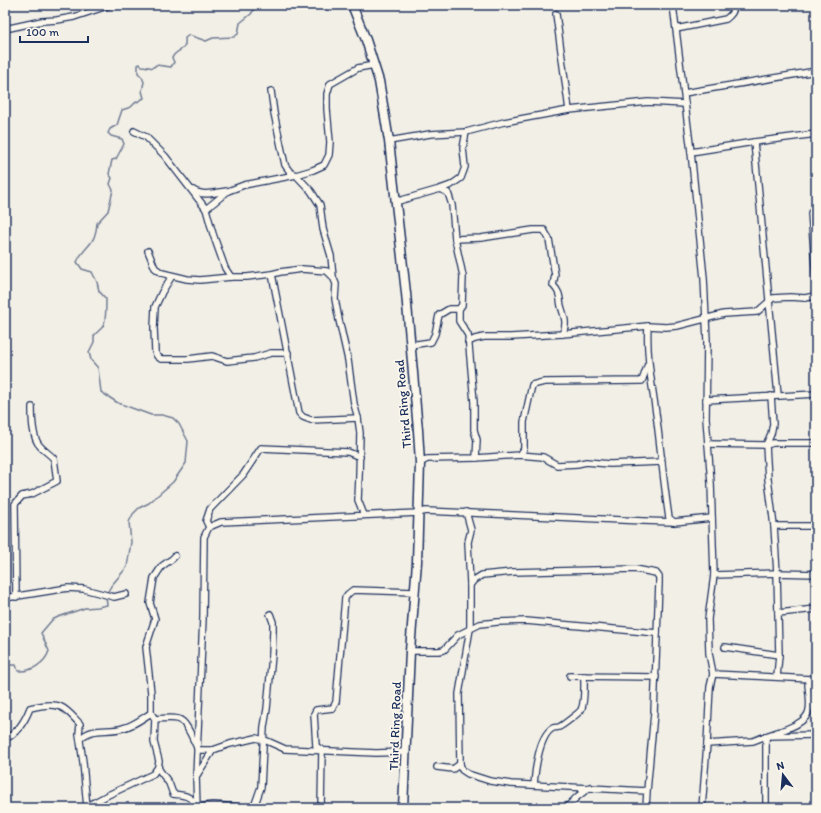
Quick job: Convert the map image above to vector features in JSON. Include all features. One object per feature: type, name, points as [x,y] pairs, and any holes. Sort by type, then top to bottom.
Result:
[{"type":"street","points":[[5,29],[42,21],[74,17],[110,5]]},
{"type":"street","name":"Third Ring Road","points":[[352,5],[366,40],[379,81],[389,141],[406,293],[418,430],[420,463],[417,562],[410,651],[403,808]]},
{"type":"street","points":[[673,5],[691,152],[704,278],[707,341],[706,418],[711,483],[714,575],[708,619],[709,653],[712,674],[702,808]]},
{"type":"street","points":[[676,29],[726,19],[734,10],[734,5]]},
{"type":"street","points":[[556,14],[569,110]]},
{"type":"street","points":[[190,187],[197,193],[206,194],[228,191],[244,185],[296,175],[324,165],[329,155],[330,142],[327,94],[330,84],[358,68],[374,65]]},
{"type":"street","points":[[684,93],[816,71]]},
{"type":"street","points":[[272,91],[274,113],[285,165],[290,172],[296,175],[311,191],[320,205],[323,229],[331,256],[333,277]]},
{"type":"street","points":[[389,141],[430,134],[466,132],[504,122],[569,110],[648,102],[685,104]]},
{"type":"street","points":[[134,131],[146,137],[165,156],[206,209],[225,268],[231,276]]},
{"type":"street","points":[[395,202],[440,189],[461,178],[465,167],[463,148],[466,132]]},
{"type":"street","points":[[691,152],[816,134]]},
{"type":"street","points":[[754,142],[778,395]]},
{"type":"street","points":[[440,189],[448,193],[450,197],[455,239],[463,276],[462,305],[459,309],[459,321],[468,335],[474,402],[474,430],[477,440],[476,458]]},
{"type":"street","points":[[206,209],[228,191]]},
{"type":"street","points":[[816,208],[811,213],[816,279]]},
{"type":"street","points":[[455,239],[481,238],[533,230],[544,230],[549,240],[555,275],[553,285],[559,291],[565,319],[565,329],[562,334]]},
{"type":"street","points":[[148,251],[155,268],[162,273],[200,280],[231,276],[247,277],[302,269],[327,271],[333,269]]},
{"type":"street","points":[[327,271],[333,277],[336,284],[336,299],[339,320],[348,360],[354,404],[358,418],[360,433],[358,500],[364,515]]},
{"type":"street","points":[[272,274],[299,413],[303,417],[311,420],[358,418]]},
{"type":"street","points":[[172,276],[155,307],[154,352],[161,359],[188,360],[212,356],[227,361],[254,358],[272,353],[288,353]]},
{"type":"street","points":[[468,342],[484,337],[562,334],[648,326],[671,327],[724,314],[757,312],[773,298],[805,298],[815,296],[816,293]]},
{"type":"street","points":[[410,345],[430,342],[435,334],[439,315],[449,309],[459,309]]},
{"type":"street","points":[[648,326],[648,364],[669,518],[674,522]]},
{"type":"street","points":[[520,455],[524,449],[524,422],[532,385],[544,382],[642,381],[648,364]]},
{"type":"street","points":[[706,400],[816,394]]},
{"type":"street","points":[[771,396],[773,424],[771,434],[766,444],[768,479],[778,573],[779,655],[777,677]]},
{"type":"street","points":[[16,596],[15,504],[22,496],[32,494],[57,481],[54,458],[39,446],[32,421],[32,407]]},
{"type":"street","points":[[708,444],[766,444],[773,442],[816,443]]},
{"type":"street","points":[[209,527],[206,520],[210,509],[243,475],[261,448],[348,452],[360,457]]},
{"type":"street","points":[[420,463],[427,459],[520,455],[543,457],[557,465],[586,462],[610,464],[662,462]]},
{"type":"street","points":[[196,806],[203,618],[204,537],[209,527],[221,522],[418,513],[426,511],[674,522],[712,518]]},
{"type":"street","points":[[466,512],[470,530],[468,542],[470,629],[459,694],[460,764],[462,770],[477,778],[512,784],[575,786],[647,791]]},
{"type":"street","points":[[774,526],[816,526]]},
{"type":"street","points":[[174,556],[162,566],[154,578],[150,603],[155,619],[146,646],[151,693],[151,713],[155,719],[154,742],[159,761],[159,769],[169,782],[172,794],[182,794],[187,796],[196,806]]},
{"type":"street","points":[[470,585],[474,580],[482,575],[527,571],[635,569],[656,573],[659,577],[656,677],[646,808]]},
{"type":"street","points":[[714,575],[778,573],[816,574]]},
{"type":"street","points":[[5,598],[68,588],[84,589],[114,597],[126,594]]},
{"type":"street","points":[[322,750],[316,746],[314,714],[316,710],[333,708],[336,702],[345,598],[353,590],[414,592]]},
{"type":"street","points":[[778,613],[816,609]]},
{"type":"street","points":[[255,808],[261,787],[262,740],[267,709],[274,631],[270,614]]},
{"type":"street","points":[[410,651],[444,650],[458,635],[480,624],[497,622],[526,621],[657,632]]},
{"type":"street","points":[[725,647],[779,655]]},
{"type":"street","points":[[814,679],[816,669]]},
{"type":"street","points":[[712,674],[814,679]]},
{"type":"street","points":[[570,676],[656,677]]},
{"type":"street","points":[[534,785],[535,770],[540,746],[551,730],[559,727],[579,713],[582,708],[584,676]]},
{"type":"street","points":[[707,744],[752,741],[800,722],[807,717],[810,708],[808,682],[814,679]]},
{"type":"street","points":[[5,739],[11,736],[25,721],[30,708],[54,705],[62,707],[80,724],[78,734],[80,739],[88,808]]},
{"type":"street","points":[[80,739],[86,733],[123,728],[151,713]]},
{"type":"street","points":[[155,719],[177,718],[182,721],[187,727],[198,750]]},
{"type":"street","points":[[766,736],[816,735]]},
{"type":"street","points":[[766,736],[766,808]]},
{"type":"street","points":[[198,750],[213,750],[249,738],[256,738],[285,749],[376,753],[406,752]]},
{"type":"street","points":[[196,776],[213,750]]},
{"type":"street","points":[[322,750],[322,808]]},
{"type":"street","points":[[437,767],[453,769],[460,764]]},
{"type":"street","points":[[88,808],[108,795],[153,774],[159,769]]},
{"type":"street","points":[[153,774],[166,779]]},
{"type":"street","points":[[575,786],[578,797]]},
{"type":"street","points":[[566,808],[591,787]]},
{"type":"street","points":[[196,806],[212,805],[252,808]]},
{"type":"waterway","points":[[107,593],[127,567],[131,542],[129,522],[133,514],[139,508],[149,503],[173,482],[186,463],[188,441],[179,424],[173,418],[162,415],[151,415],[118,403],[101,392],[98,368],[91,360],[89,352],[94,342],[94,336],[105,321],[106,299],[99,291],[97,282],[92,272],[82,269],[77,262],[92,242],[97,223],[108,211],[113,190],[110,184],[112,178],[109,174],[112,160],[116,159],[124,144],[122,139],[111,136],[108,133],[110,129],[117,125],[122,110],[131,107],[144,98],[142,91],[144,82],[138,73],[138,65],[140,64],[151,68],[156,65],[171,67],[174,62],[172,58],[183,48],[185,38],[189,35],[206,41],[213,38],[234,37],[238,34],[240,23],[251,14],[257,5]]},
{"type":"waterway","points":[[307,5],[310,7],[317,5]]},
{"type":"waterway","points":[[323,5],[324,9],[329,10],[341,5]]},
{"type":"waterway","points":[[5,667],[16,665],[18,671],[23,671],[37,666],[41,663],[49,651],[41,633],[52,620],[85,608],[107,605],[106,596]]}]
